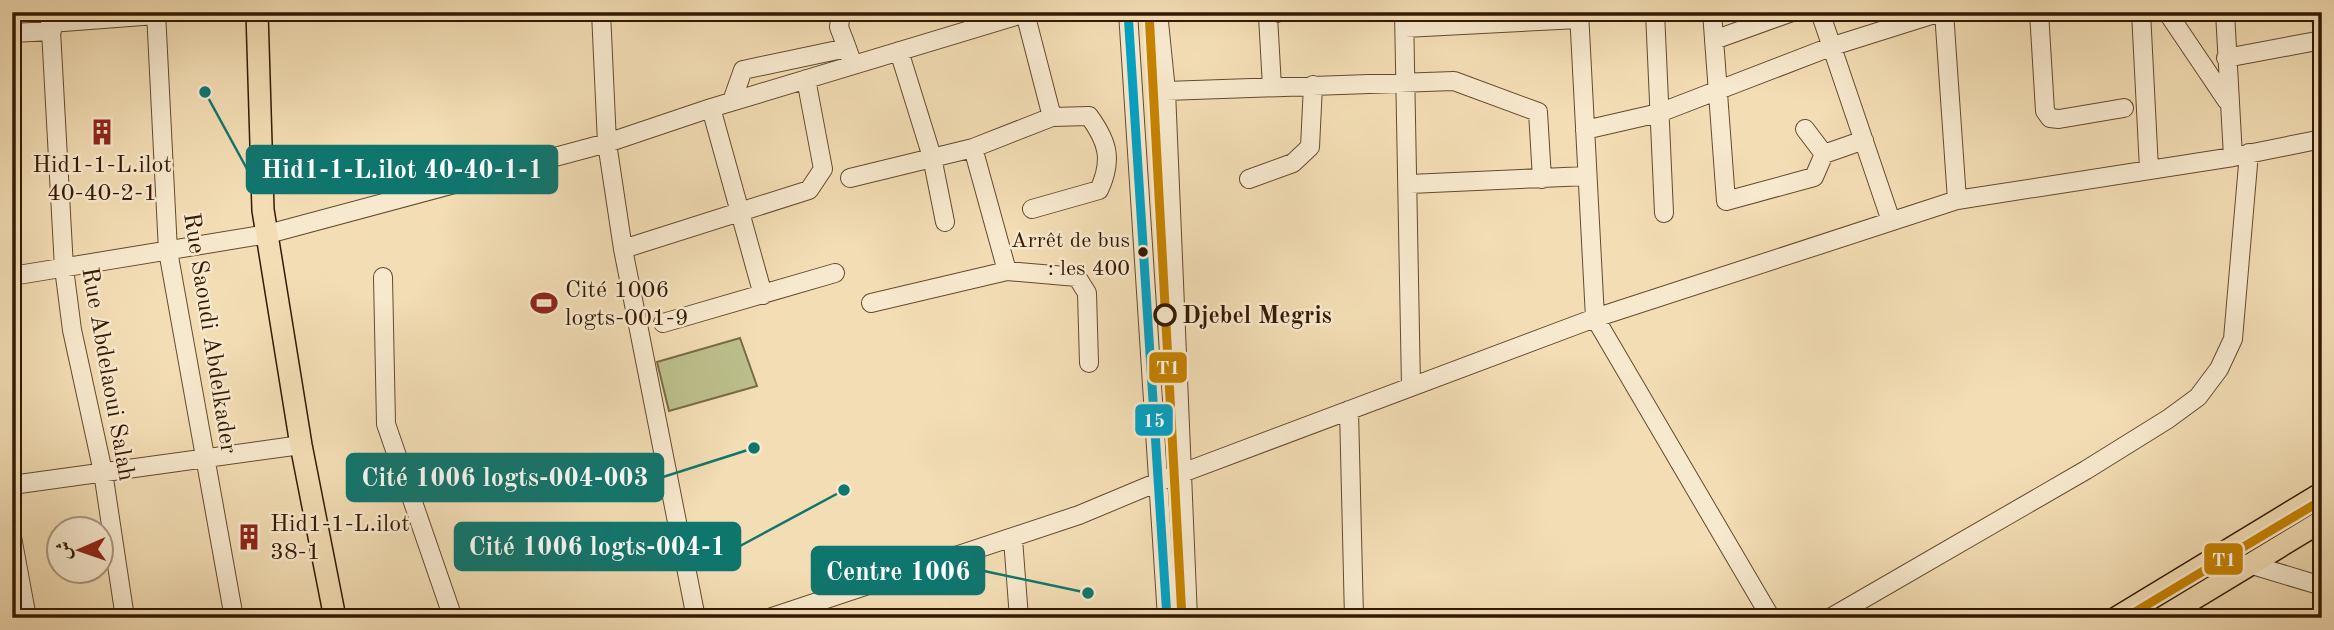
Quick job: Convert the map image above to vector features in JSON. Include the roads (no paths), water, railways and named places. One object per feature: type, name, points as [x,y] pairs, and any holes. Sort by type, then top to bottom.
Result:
[{"type":"main road","points":[[257,12],[263,209],[301,445],[335,618]]},
{"type":"main road","points":[[2116,618],[2322,493]]},
{"type":"main road","points":[[2162,618],[2322,521]]},
{"type":"street","points":[[600,12],[607,143],[624,249],[696,618]]},
{"type":"street","points":[[841,12],[839,27],[850,56]]},
{"type":"street","points":[[1128,12],[1167,618]]},
{"type":"street","points":[[1158,12],[1166,91],[1188,618]]},
{"type":"street","points":[[1272,87],[1268,16],[1279,12]]},
{"type":"street","points":[[1655,12],[1664,213]]},
{"type":"street","points":[[1712,12],[1726,201],[1814,177],[1824,154],[1864,140]]},
{"type":"street","points":[[1714,40],[1792,12]]},
{"type":"street","points":[[1820,12],[1891,221]]},
{"type":"street","points":[[1585,130],[1659,113],[1832,46],[1942,12],[1956,200]]},
{"type":"street","points":[[2039,12],[2045,111],[2050,118],[2124,108]]},
{"type":"street","points":[[2141,12],[2149,169]]},
{"type":"street","points":[[2167,12],[2227,101]]},
{"type":"street","points":[[1830,618],[2086,470],[2168,419],[2198,397],[2219,369],[2233,339],[2241,155],[2227,101],[2225,12]]},
{"type":"street","points":[[2321,12],[2322,24]]},
{"type":"street","points":[[732,101],[743,69],[899,51],[966,21],[1027,13],[1052,117]]},
{"type":"street","points":[[12,33],[51,22],[156,14]]},
{"type":"street","name":"Rue Saoudi Abdelkader","points":[[156,14],[168,251],[234,618]]},
{"type":"street","points":[[1411,387],[1410,184],[1404,20],[1579,16],[1595,318],[1771,618]]},
{"type":"street","name":"Rue Abdelaoui Salah","points":[[51,22],[64,268],[72,330],[103,472],[125,618]]},
{"type":"street","points":[[2226,58],[2322,40]]},
{"type":"street","points":[[899,51],[932,157],[945,222]]},
{"type":"street","points":[[12,276],[268,234],[607,143],[710,107],[806,79],[850,56]]},
{"type":"street","points":[[624,249],[809,190],[823,169],[806,79]]},
{"type":"street","points":[[1166,91],[1454,81],[1538,112],[1542,180]]},
{"type":"street","points":[[1249,179],[1293,163],[1310,147],[1314,85]]},
{"type":"street","points":[[710,107],[763,295]]},
{"type":"street","points":[[850,178],[973,148],[1052,117],[1089,116],[1105,138],[1108,172],[1099,190],[1032,209]]},
{"type":"street","points":[[1805,129],[1824,154]]},
{"type":"street","points":[[769,618],[1013,539],[1157,482],[1595,318],[1956,200],[2241,155],[2322,139]]},
{"type":"street","points":[[973,148],[1007,271]]},
{"type":"street","points":[[1410,184],[1587,176]]},
{"type":"street","points":[[872,303],[1007,271],[1077,277],[1087,293],[1089,363]]},
{"type":"street","points":[[663,323],[835,273]]},
{"type":"street","points":[[383,277],[386,424],[453,618]]},
{"type":"street","points":[[1349,410],[1354,618]]},
{"type":"street","points":[[12,485],[301,445]]},
{"type":"street","points":[[12,537],[27,618]]},
{"type":"street","points":[[1013,539],[1019,618]]},
{"type":"street","points":[[2252,565],[2322,586]]},
{"type":"place","name":"Hid1-1-L.ilot 40-40-1-1","points":[[205,92]]},
{"type":"place","name":"Hid1-1-L.ilot 40-40-2-1","points":[[102,132]]},
{"type":"place","name":"Arrêt de bus : les 400","points":[[1143,252]]},
{"type":"place","name":"Cité 1006 logts-001-9","points":[[544,303]]},
{"type":"place","name":"Djebel Megris","points":[[1165,315]]},
{"type":"place","name":"Cité 1006 logts-004-003","points":[[754,448]]},
{"type":"place","name":"Cité 1006 logts-004-1","points":[[844,490]]},
{"type":"place","name":"Hid1-1-L.ilot 38-1","points":[[249,537]]},
{"type":"place","name":"Centre 1006","points":[[1088,593]]}]
